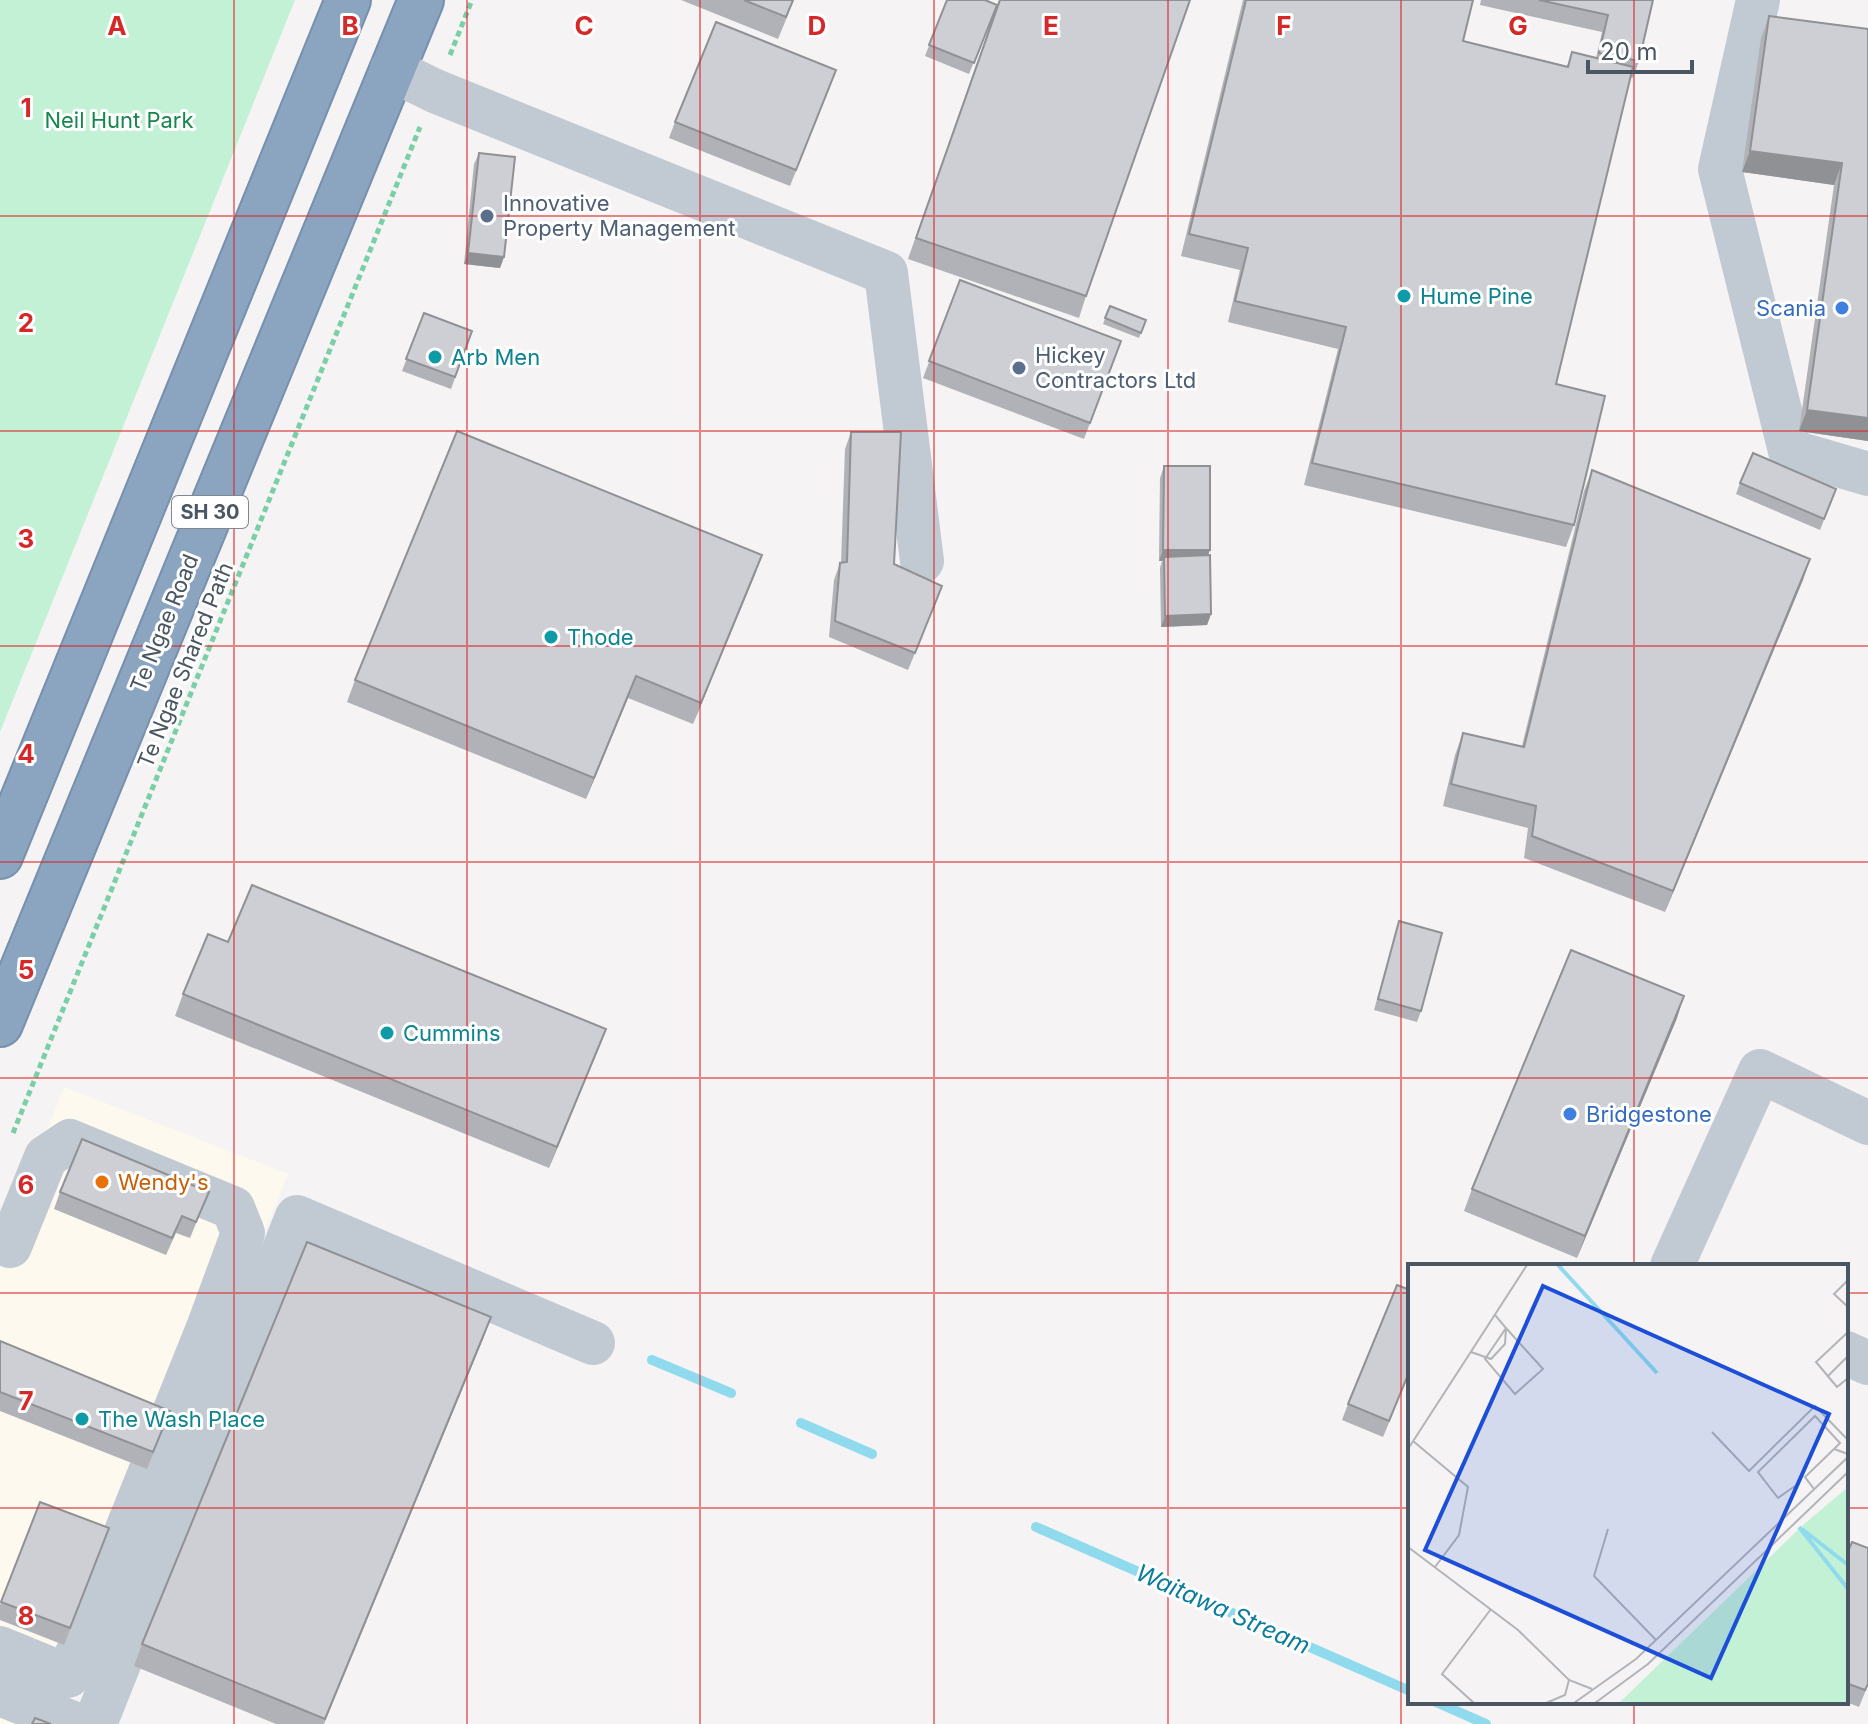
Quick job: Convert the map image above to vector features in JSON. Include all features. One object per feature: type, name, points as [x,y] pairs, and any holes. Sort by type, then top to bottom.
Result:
[{"type":"highway","name":"SH 30","points":[[0,856],[348,0]]},
{"type":"highway","name":"Te Ngae Road","points":[[0,1024],[421,0]]},
{"type":"lane","points":[[1758,0],[1720,169],[1790,451],[1868,474]]},
{"type":"lane","points":[[392,70],[435,91],[886,273],[922,561]]},
{"type":"lane","points":[[1673,1264],[1760,1071],[1868,1123]]},
{"type":"lane","points":[[0,1648],[68,1676],[243,1233],[233,1208],[70,1141],[46,1157],[10,1246]]},
{"type":"lane","points":[[95,1724],[297,1217],[593,1343]]},
{"type":"lane","points":[[1848,1354],[1868,1363]]},
{"type":"lane","points":[[0,1694],[75,1724]]},
{"type":"path","name":"Te Ngae Shared Path","points":[[12,1136],[472,0]]},
{"type":"shaded area","points":[[64,1087],[288,1174],[64,1724],[0,1724],[0,1248]]},
{"type":"green space","name":"Neil Hunt Park","points":[[0,0],[295,0],[0,732]]},
{"type":"building","points":[[744,0],[793,0],[786,17]]},
{"type":"building","points":[[947,0],[985,0],[997,5],[974,63],[929,45]]},
{"type":"building","points":[[1000,0],[1190,0],[1086,296],[916,238]]},
{"type":"building","name":"Hume Pine","points":[[1246,0],[1473,0],[1463,41],[1568,67],[1572,52],[1633,67],[1556,384],[1605,396],[1574,525],[1312,463],[1346,327],[1235,301],[1248,248],[1189,234]]},
{"type":"building","points":[[1539,0],[1653,0],[1639,61],[1599,53],[1608,15]]},
{"type":"building","name":"Scania","points":[[1769,16],[1868,29],[1868,418],[1807,410],[1842,163],[1750,151]]},
{"type":"building","points":[[716,22],[836,70],[796,170],[675,122]]},
{"type":"building","name":"Innovative Property Management","points":[[479,153],[515,157],[504,257],[468,253]]},
{"type":"building","name":"Hickey Contractors Ltd","points":[[960,280],[1121,341],[1090,423],[929,361]]},
{"type":"building","points":[[1110,306],[1146,320],[1141,333],[1105,318]]},
{"type":"building","name":"Arb Men","points":[[424,313],[472,331],[455,377],[406,359]]},
{"type":"building","name":"Thode","points":[[457,431],[762,555],[701,703],[636,676],[594,778],[355,680]]},
{"type":"building","points":[[851,432],[901,432],[894,564],[942,586],[915,653],[835,621],[840,563],[847,562]]},
{"type":"building","points":[[1753,453],[1836,489],[1824,519],[1740,483]]},
{"type":"building","points":[[1164,466],[1210,466],[1210,550],[1163,550]]},
{"type":"building","points":[[1592,470],[1810,559],[1673,891],[1532,836],[1536,806],[1451,784],[1463,733],[1524,747]]},
{"type":"building","points":[[1210,555],[1211,614],[1165,616],[1164,557]]},
{"type":"building","name":"Cummins","points":[[252,885],[606,1029],[557,1147],[183,994],[208,934],[228,942]]},
{"type":"building","points":[[1399,921],[1442,933],[1421,1011],[1378,999]]},
{"type":"building","name":"Bridgestone","points":[[1571,950],[1684,996],[1585,1236],[1472,1189]]},
{"type":"building","name":"Wendy's","points":[[82,1139],[209,1192],[196,1222],[182,1216],[172,1238],[60,1192]]},
{"type":"building","points":[[307,1242],[491,1317],[325,1719],[142,1644]]},
{"type":"building","points":[[1397,1285],[1408,1289],[1408,1375],[1389,1421],[1348,1404]]},
{"type":"building","name":"The Wash Place","points":[[0,1341],[170,1411],[153,1452],[0,1392]]},
{"type":"building","points":[[40,1502],[109,1528],[70,1628],[1,1602]]},
{"type":"building","points":[[1852,1542],[1868,1548],[1868,1684],[1865,1690],[1848,1684],[1848,1551]]},
{"type":"building","points":[[35,1718],[51,1724],[32,1724]]},
{"type":"waterway","name":"Waitawa Stream","points":[[652,1360],[731,1393]]},
{"type":"waterway","name":"Waitawa Stream","points":[[801,1423],[872,1454]]},
{"type":"waterway","name":"Waitawa Stream","points":[[1036,1527],[1408,1690]]},
{"type":"waterway","name":"Waitawa Stream","points":[[1441,1704],[1486,1724]]},
{"type":"place","name":"Innovative Property Management","points":[[487,216]]},
{"type":"place","name":"Hume Pine","points":[[1404,296]]},
{"type":"place","name":"Scania","points":[[1842,308]]},
{"type":"place","name":"Arb Men","points":[[435,357]]},
{"type":"place","name":"Hickey Contractors Ltd","points":[[1019,368]]},
{"type":"place","name":"Thode","points":[[551,637]]},
{"type":"place","name":"Cummins","points":[[387,1033]]},
{"type":"place","name":"Bridgestone","points":[[1570,1114]]},
{"type":"place","name":"Wendy's","points":[[102,1182]]},
{"type":"place","name":"The Wash Place","points":[[82,1419]]}]
